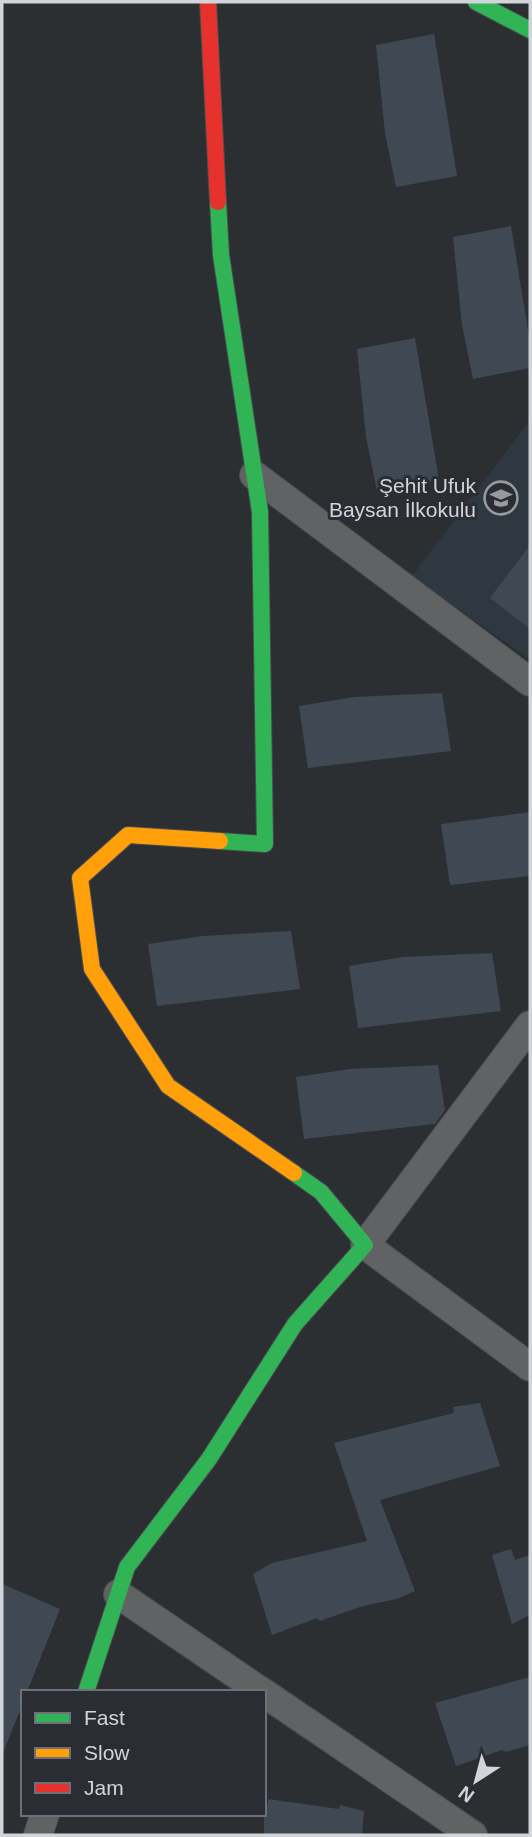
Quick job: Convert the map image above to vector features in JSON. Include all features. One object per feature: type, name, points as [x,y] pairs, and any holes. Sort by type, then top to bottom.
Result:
[{"type":"street","points":[[208,2],[221,255],[260,512],[265,844],[128,835],[80,878],[92,969],[168,1086],[321,1192],[365,1245],[530,1367]]},
{"type":"street","points":[[476,2],[530,30]]},
{"type":"street","points":[[254,475],[530,682]]},
{"type":"street","points":[[87,1690],[127,1567],[209,1459],[295,1324],[365,1245],[530,1025]]},
{"type":"street","points":[[118,1594],[259,1690]]},
{"type":"street","points":[[266,1695],[473,1835]]},
{"type":"street","points":[[38,1835],[44,1816]]},
{"type":"shaded area","name":"Şehit Ufuk Baysan İlkokulu","points":[[530,420],[530,660],[412,576]]},
{"type":"building","points":[[434,34],[457,176],[396,187],[385,133],[376,45]]},
{"type":"building","points":[[511,226],[530,342],[530,368],[473,379],[462,325],[453,237]]},
{"type":"building","points":[[415,338],[439,480],[377,491],[366,437],[357,349]]},
{"type":"building","points":[[530,545],[530,629],[490,598]]},
{"type":"building","points":[[442,693],[451,751],[308,768],[299,706],[354,697]]},
{"type":"building","points":[[530,812],[530,876],[450,885],[441,824]]},
{"type":"building","points":[[291,931],[300,989],[157,1006],[148,944],[203,936]]},
{"type":"building","points":[[492,953],[501,1011],[358,1028],[349,966],[403,957]]},
{"type":"building","points":[[438,1065],[445,1110],[435,1124],[304,1139],[296,1077],[350,1069]]},
{"type":"building","points":[[480,1403],[500,1466],[380,1500],[415,1591],[397,1599],[363,1606],[320,1621],[317,1618],[272,1635],[253,1574],[272,1563],[367,1541],[334,1443],[454,1413],[453,1407]]},
{"type":"building","points":[[511,1549],[515,1560],[530,1555],[530,1615],[512,1624],[492,1555]]},
{"type":"building","points":[[2,1584],[60,1609],[28,1690],[21,1690],[21,1708],[3,1753]]},
{"type":"building","points":[[530,1677],[530,1745],[506,1752],[502,1750],[456,1766],[435,1703]]},
{"type":"building","points":[[268,1799],[339,1809],[340,1805],[364,1811],[362,1835],[264,1835],[264,1816]]},
{"type":"traffic: fast","points":[[476,2],[530,30]]},
{"type":"traffic: fast","points":[[218,202],[221,255],[260,512],[265,844],[220,841]]},
{"type":"traffic: fast","points":[[87,1690],[127,1567],[209,1459],[295,1324],[365,1245],[321,1192],[294,1173]]},
{"type":"traffic: slow","points":[[220,841],[128,835],[80,878],[92,969],[168,1086],[294,1173]]},
{"type":"traffic: jam","points":[[208,2],[218,202]]},
{"type":"place","name":"Şehit Ufuk Baysan İlkokulu","points":[[501,498]]}]
